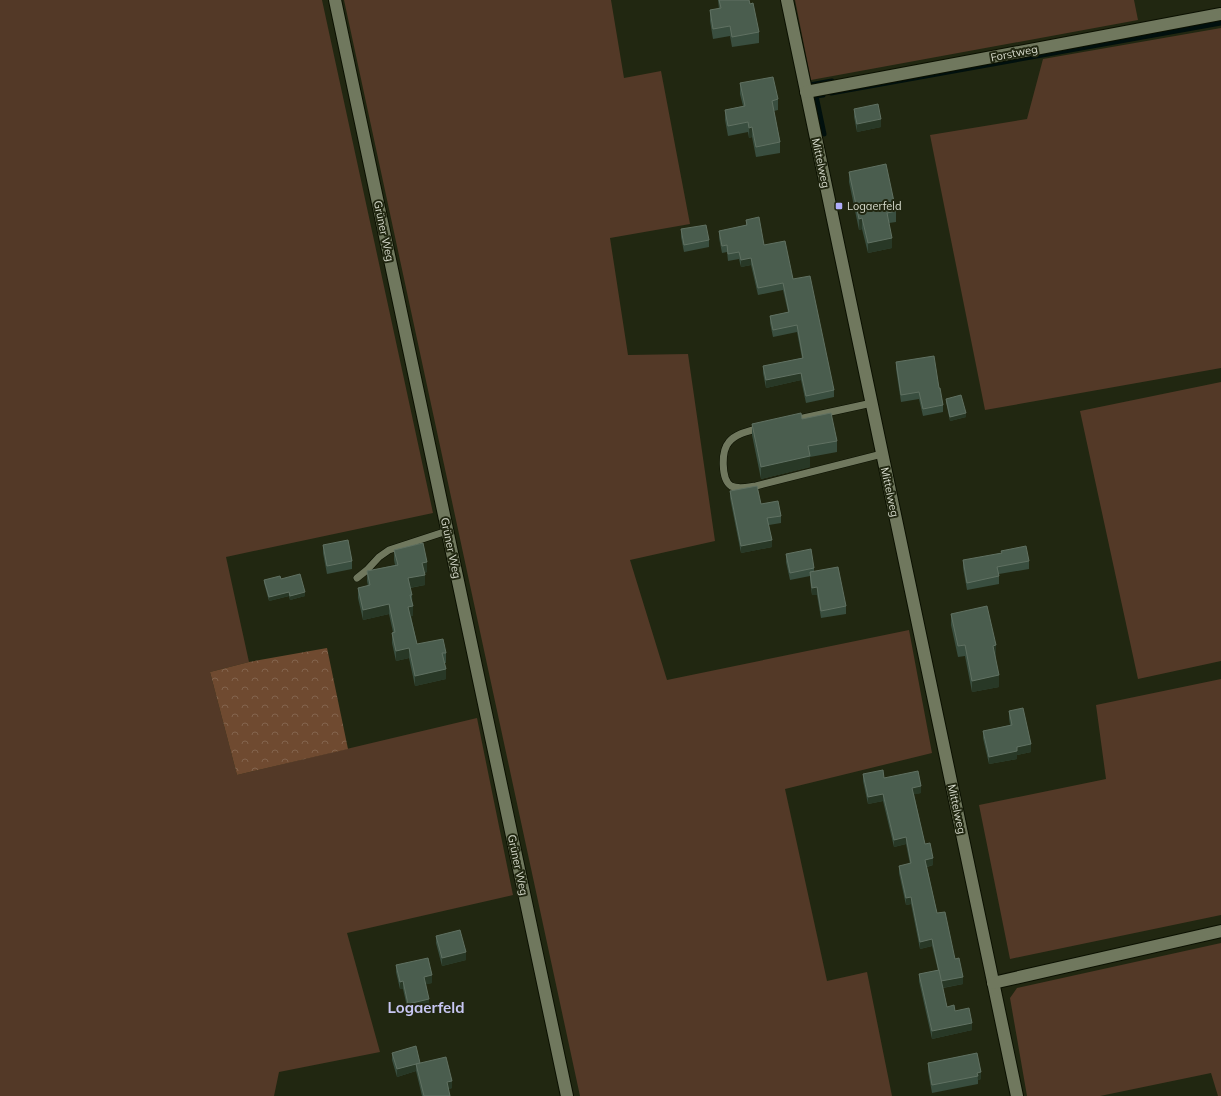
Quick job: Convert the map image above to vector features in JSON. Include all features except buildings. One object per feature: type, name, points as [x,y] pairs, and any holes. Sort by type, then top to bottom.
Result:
[{"type":"street","name":"Grüner Weg","points":[[334,0],[567,1096]]},
{"type":"street","name":"Mittelweg","points":[[787,0],[1017,1096]]},
{"type":"street","name":"Forstweg","points":[[806,92],[1221,14]]},
{"type":"street","points":[[993,984],[1221,931]]},
{"type":"lane","points":[[785,422],[872,403]]},
{"type":"lane","points":[[770,426],[746,432],[729,441],[724,450],[724,473],[727,482],[732,487],[742,488],[756,486],[882,454]]},
{"type":"lane","points":[[357,578],[379,557],[389,550],[447,531]]},
{"type":"shaded area","points":[[0,0],[322,0],[433,513],[226,557],[249,662],[210,672],[237,775],[477,718],[513,895],[347,933],[380,1052],[279,1072],[274,1096],[0,1096]]},
{"type":"shaded area","points":[[344,0],[611,0],[624,78],[661,71],[690,224],[610,238],[628,355],[688,354],[715,541],[630,560],[667,680],[909,630],[932,753],[785,789],[827,981],[867,972],[892,1096],[580,1096]]},
{"type":"shaded area","points":[[795,0],[1134,0],[1138,20],[811,80]]},
{"type":"shaded area","points":[[1221,28],[1221,368],[985,410],[930,135],[1027,119],[1043,59]]},
{"type":"shaded area","points":[[1221,382],[1221,661],[1138,679],[1080,411]]},
{"type":"shaded area","points":[[1221,679],[1221,915],[1010,959],[979,805],[1106,779],[1096,705]]},
{"type":"shaded area","points":[[1221,943],[1221,1096],[1218,1096],[1211,1073],[1100,1096],[1027,1096],[1010,998],[1017,988]]},
{"type":"green space","points":[[327,648],[348,749],[237,775],[210,672],[249,662]]},
{"type":"waterway","points":[[831,93],[1221,23]]},
{"type":"waterway","points":[[808,80],[810,85],[832,81]]},
{"type":"waterway","points":[[823,95],[816,96],[824,134]]},
{"type":"place","name":"Logaerfeld","points":[[839,206]]},
{"type":"district","name":"Logaerfeld","points":[[426,1007]]}]
